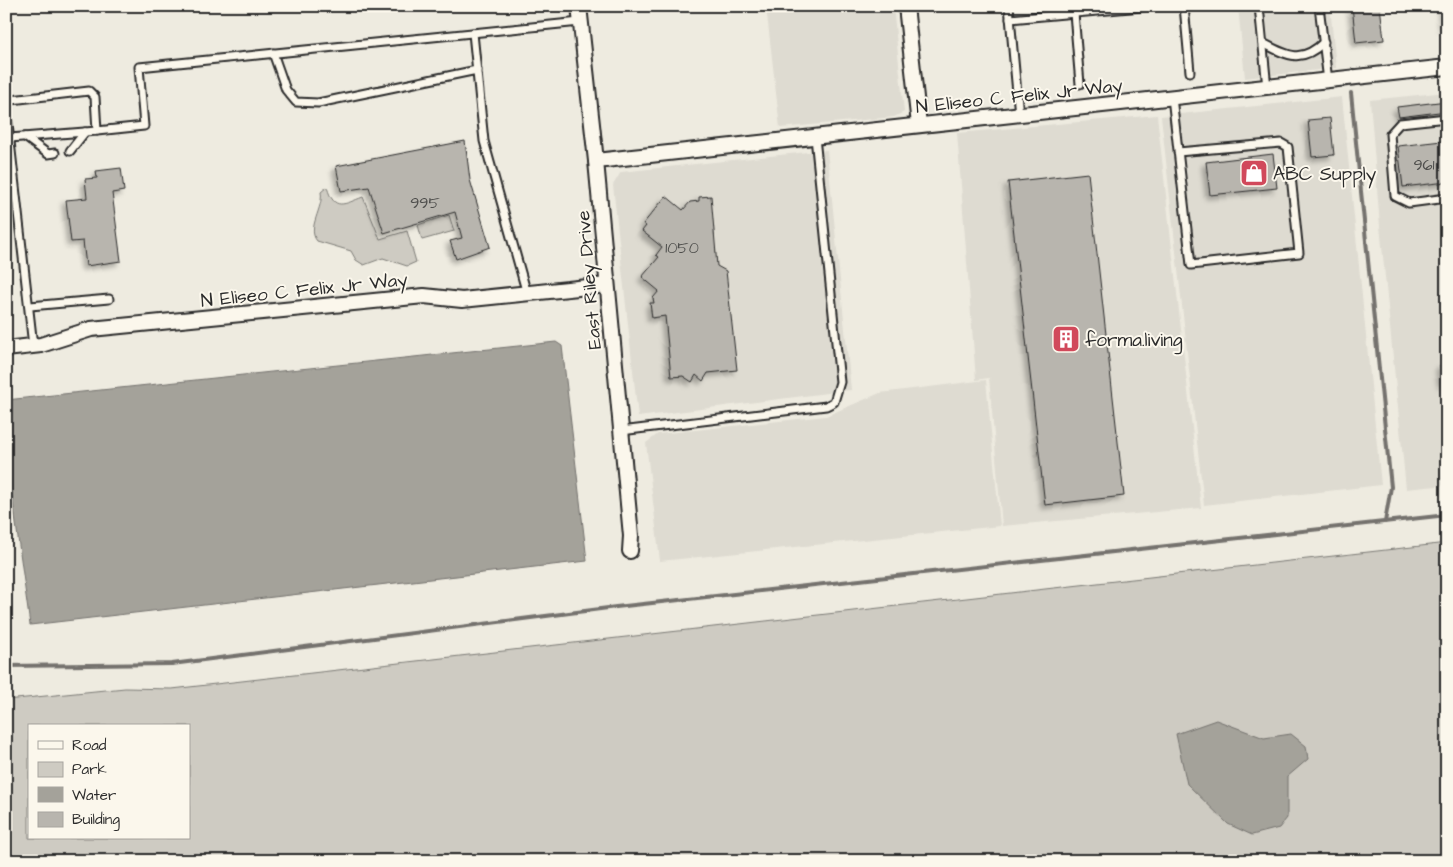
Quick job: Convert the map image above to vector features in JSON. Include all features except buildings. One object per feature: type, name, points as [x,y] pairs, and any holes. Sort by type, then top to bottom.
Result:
[{"type":"street","name":"East Riley Drive","points":[[578,6],[596,162],[630,551]]},
{"type":"street","points":[[906,6],[919,125]]},
{"type":"street","name":"N Eliseo C Felix Jr Way","points":[[596,162],[1447,67]]},
{"type":"street","name":"N Eliseo C Felix Jr Way","points":[[6,349],[33,346],[91,329],[424,296],[462,300],[607,285]]},
{"type":"lane","points":[[1009,6],[1019,115]]},
{"type":"lane","points":[[1010,19],[1152,6]]},
{"type":"lane","points":[[1184,6],[1190,72]]},
{"type":"lane","points":[[1259,6],[1268,88]]},
{"type":"lane","points":[[1319,6],[1328,81]]},
{"type":"lane","points":[[1074,13],[1080,84]]},
{"type":"lane","points":[[10,138],[144,126],[139,68],[580,22]]},
{"type":"lane","points":[[473,33],[484,141],[527,294]]},
{"type":"lane","points":[[1263,43],[1287,56],[1301,56],[1313,52],[1324,42]]},
{"type":"lane","points":[[273,53],[286,90],[296,102],[318,103],[477,70]]},
{"type":"lane","points":[[33,346],[6,105],[11,100],[89,91],[95,97],[97,131]]},
{"type":"lane","points":[[1172,97],[1178,152],[1191,265],[1300,253],[1288,147],[1281,143],[1178,152]]},
{"type":"lane","points":[[1447,118],[1400,123],[1390,134],[1395,196],[1409,202],[1447,198]]},
{"type":"lane","points":[[70,152],[85,132]]},
{"type":"lane","points":[[25,137],[48,154],[55,153]]},
{"type":"lane","points":[[621,431],[826,406],[834,402],[840,382],[815,137]]},
{"type":"lane","points":[[30,306],[109,299]]},
{"type":"shaded area","points":[[766,6],[893,6],[904,112],[894,117],[780,128]]},
{"type":"shaded area","points":[[1238,6],[1330,6],[1336,68],[1245,78]]},
{"type":"shaded area","points":[[1447,92],[1447,485],[1406,489],[1380,226],[1370,100]]},
{"type":"shaded area","points":[[1342,97],[1381,485],[1204,505],[1161,116]]},
{"type":"shaded area","points":[[1157,115],[1201,508],[1002,526],[989,378],[976,380],[957,133]]},
{"type":"shaded area","points":[[827,150],[851,390],[638,417],[613,185],[621,172]]},
{"type":"shaded area","points":[[986,380],[1000,526],[660,561],[646,443],[658,434],[826,416],[880,393]]},
{"type":"green space","points":[[327,187],[336,203],[345,204],[363,197],[380,239],[407,231],[416,262],[407,266],[383,258],[364,265],[356,260],[351,251],[317,241],[314,236],[314,224],[320,205],[321,192]]},
{"type":"green space","points":[[449,215],[454,231],[422,240],[418,225]]},
{"type":"green space","points":[[1447,543],[1447,861],[6,861],[6,700],[125,688],[172,689]]},
{"type":"water","points":[[556,342],[562,346],[587,561],[30,625],[6,451],[6,400]]},
{"type":"water","points":[[1216,720],[1264,738],[1291,734],[1306,746],[1308,759],[1287,777],[1287,818],[1279,828],[1252,835],[1228,824],[1187,784],[1176,734]]},
{"type":"waterway","points":[[1351,93],[1391,487],[1385,522]]},
{"type":"waterway","points":[[6,666],[172,664],[616,607],[1447,515]]},
{"type":"place","name":"ABC Supply","points":[[1254,173]]},
{"type":"place","name":"forma.living","points":[[1066,339]]}]
